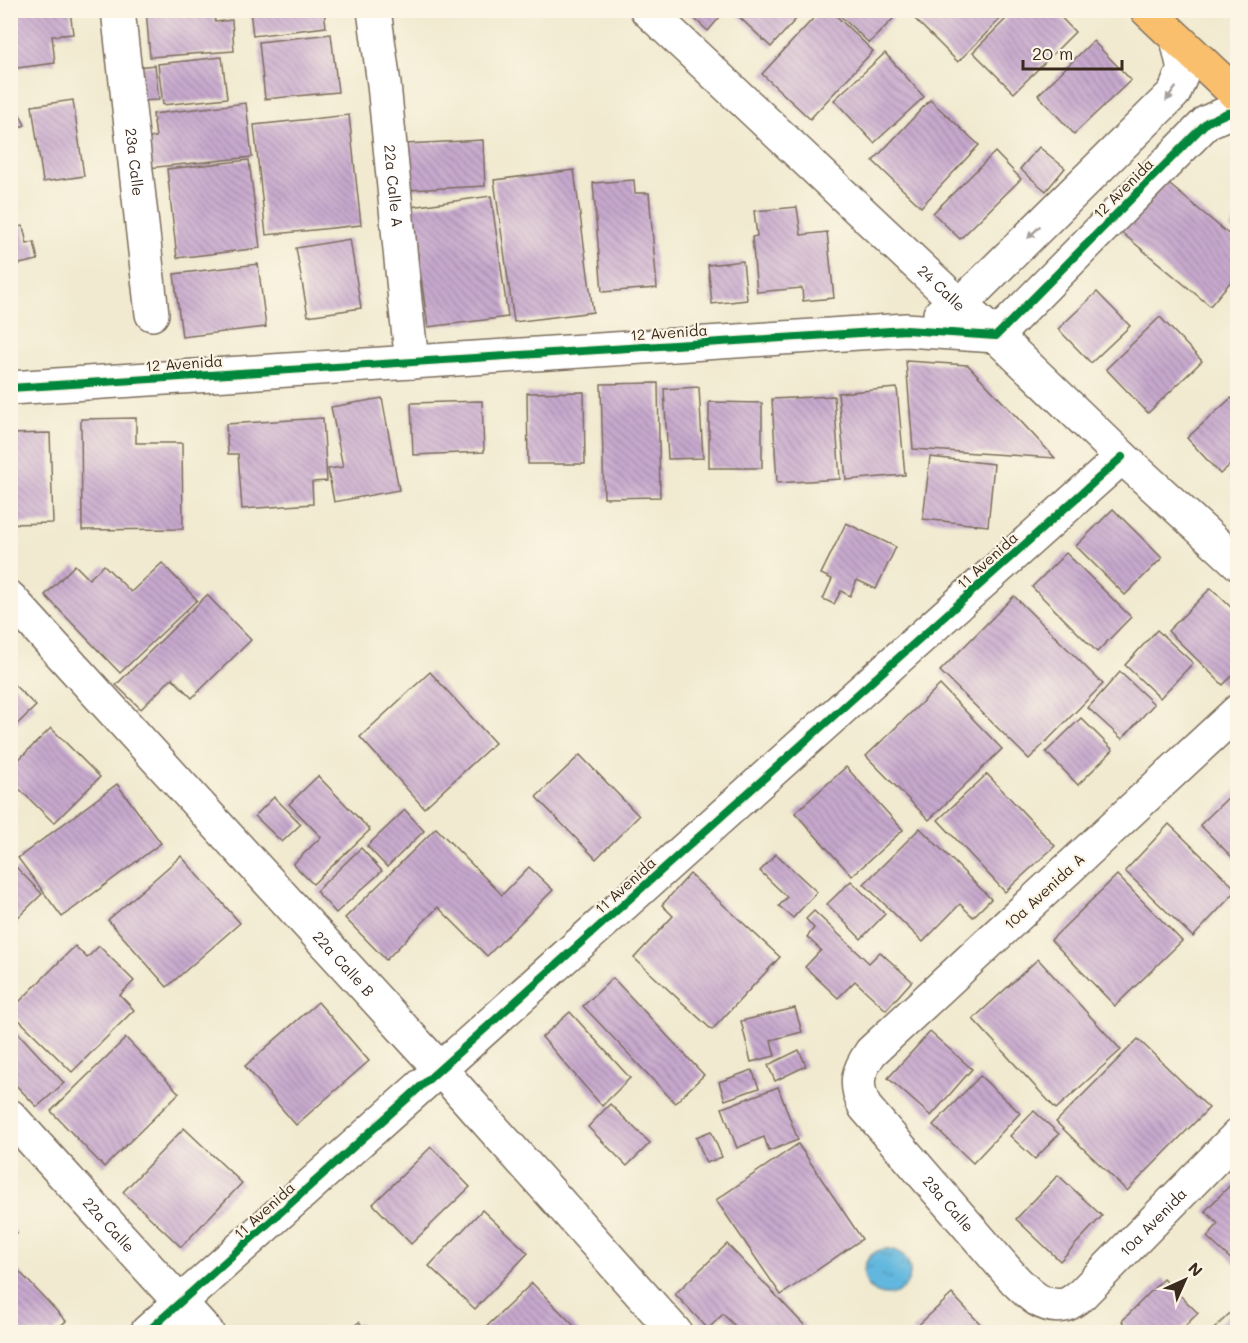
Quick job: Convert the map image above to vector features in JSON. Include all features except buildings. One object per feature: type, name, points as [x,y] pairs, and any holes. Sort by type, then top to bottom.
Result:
[{"type":"main road","points":[[1147,10],[1238,96]]},
{"type":"street","name":"23a Calle","points":[[118,10],[152,314]]},
{"type":"street","name":"22a Calle A","points":[[374,10],[384,84],[412,362]]},
{"type":"street","name":"24 Calle","points":[[647,10],[1122,457],[1238,563]]},
{"type":"street","name":"12 Avenida","points":[[906,330],[960,305],[1174,93],[1184,69],[1177,39]]},
{"type":"street","name":"12 Avenida","points":[[10,388],[906,330],[996,336],[1207,122],[1227,113],[1238,112]]},
{"type":"street","name":"11 Avenida","points":[[147,1332],[1122,457]]},
{"type":"street","name":"22a Calle B","points":[[10,598],[440,1069],[675,1332]]},
{"type":"street","name":"10a Avenida A","points":[[859,1077],[862,1065],[871,1052],[1238,711]]},
{"type":"street","name":"23a Calle","points":[[859,1077],[859,1094],[865,1107],[1014,1279],[1031,1297],[1046,1305],[1065,1305]]},
{"type":"street","name":"22a Calle","points":[[10,1116],[207,1332]]},
{"type":"street","name":"10a Avenida","points":[[1065,1305],[1081,1295],[1238,1135]]},
{"type":"water","points":[[887,1249],[903,1256],[910,1272],[903,1288],[887,1295],[871,1288],[864,1272],[871,1256]]},
{"type":"cycle path","points":[[10,388],[906,330],[996,336],[1207,122],[1227,113],[1238,112]]},
{"type":"cycle path","points":[[147,1332],[1122,457]]}]
